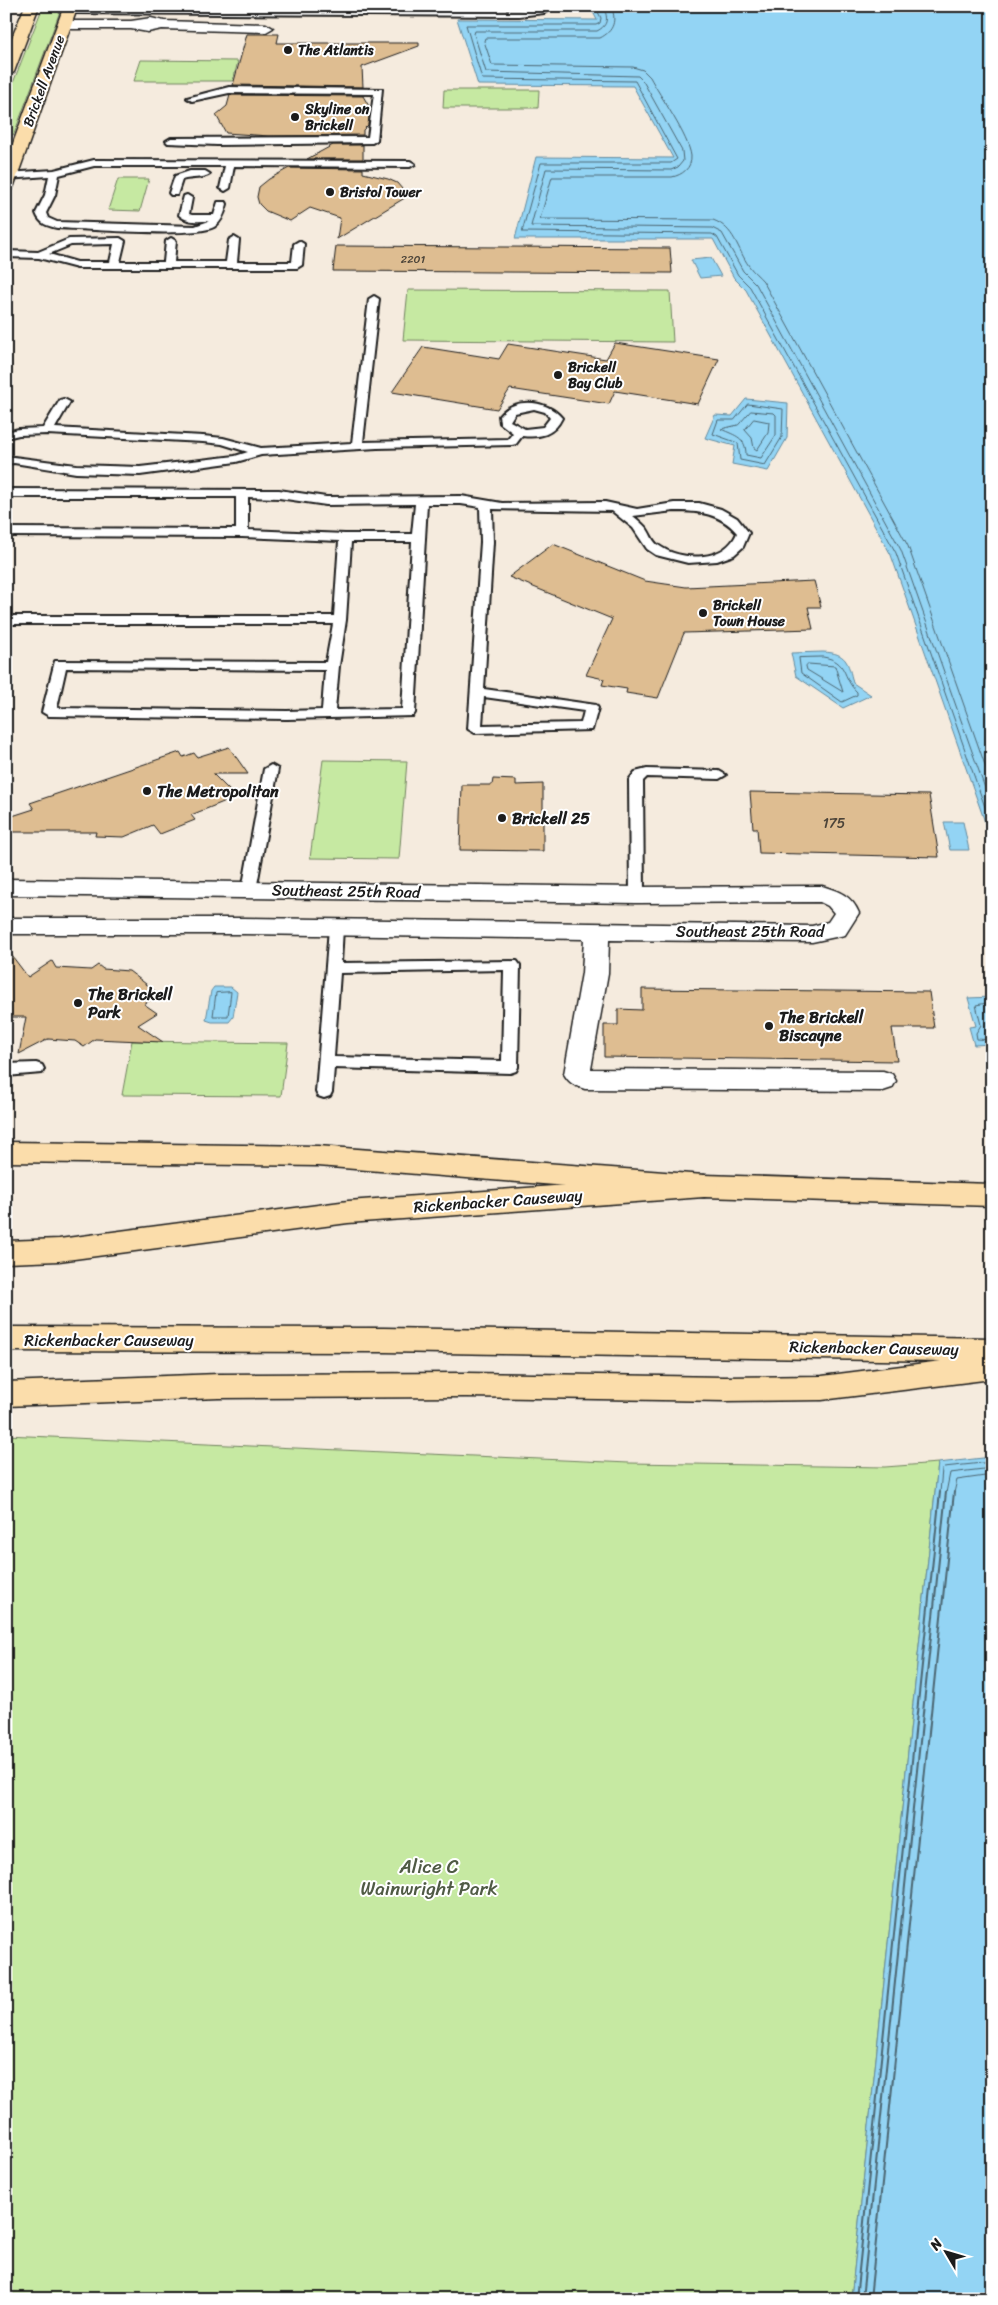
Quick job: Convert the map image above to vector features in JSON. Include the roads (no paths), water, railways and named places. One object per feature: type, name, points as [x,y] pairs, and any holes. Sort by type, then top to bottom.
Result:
[{"type":"main road","points":[[6,72],[12,44],[32,6]]},
{"type":"main road","name":"Brickell Avenue","points":[[7,179],[71,8]]},
{"type":"main road","points":[[6,1152],[318,1156],[704,1186]]},
{"type":"main road","name":"Rickenbacker Causeway","points":[[6,1252],[59,1250],[348,1212],[704,1186],[992,1195]]},
{"type":"main road","name":"Rickenbacker Causeway","points":[[6,1339],[384,1340],[992,1350]]},
{"type":"main road","points":[[6,1394],[218,1386],[822,1388],[992,1367]]},
{"type":"street","points":[[64,25],[131,25],[148,28],[162,18],[266,28]]},
{"type":"street","name":"Southeast 25th Road","points":[[6,887],[637,895],[822,894],[835,899],[844,906],[847,914],[836,929],[812,934],[243,926],[6,926]]},
{"type":"street","points":[[243,926],[249,890]]},
{"type":"street","points":[[550,930],[552,894]]},
{"type":"street","points":[[597,930],[595,973],[577,1074],[585,1078],[883,1081]]},
{"type":"lane","points":[[71,8],[118,8],[162,18],[519,13],[541,11],[551,6]]},
{"type":"lane","points":[[171,140],[217,142],[372,140],[378,91],[229,90],[192,98]]},
{"type":"lane","points":[[7,179],[55,173],[76,166],[94,163],[410,164]]},
{"type":"lane","points":[[225,188],[230,164]]},
{"type":"lane","points":[[55,173],[50,195],[41,213],[43,219],[49,224],[70,227],[195,229],[211,226],[219,218],[222,204]]},
{"type":"lane","points":[[174,192],[178,178],[183,175],[227,174]]},
{"type":"lane","points":[[188,198],[184,215],[191,218],[219,218]]},
{"type":"lane","points":[[231,265],[234,240]]},
{"type":"lane","points":[[39,255],[69,242],[120,241],[114,265]]},
{"type":"lane","points":[[168,265],[172,241]]},
{"type":"lane","points":[[6,254],[39,255],[77,265],[297,265],[299,244]]},
{"type":"lane","points":[[356,446],[374,299]]},
{"type":"lane","points":[[47,431],[64,402]]},
{"type":"lane","points":[[6,435],[19,432],[47,431],[203,439],[223,441],[260,452]]},
{"type":"lane","points":[[6,461],[14,460],[76,469],[140,471],[229,460],[260,452],[356,446],[512,442],[519,432]]},
{"type":"lane","points":[[6,492],[279,494],[326,500],[461,500],[502,507],[605,506],[637,514],[674,507],[699,507],[717,512],[733,521],[743,532],[742,542],[731,552],[712,560],[687,559],[663,554],[651,545],[631,519],[617,510]]},
{"type":"lane","points":[[242,494],[242,533]]},
{"type":"lane","points":[[332,666],[60,664],[49,712],[408,713],[421,500]]},
{"type":"lane","points":[[478,692],[591,708],[587,727],[475,729],[487,542],[486,504]]},
{"type":"lane","points":[[6,532],[242,533],[345,538],[418,538]]},
{"type":"lane","points":[[328,714],[332,666],[340,620],[345,538]]},
{"type":"lane","points":[[6,620],[340,620]]},
{"type":"lane","points":[[249,890],[271,769]]},
{"type":"lane","points":[[637,895],[636,780],[640,775],[647,773],[719,775]]},
{"type":"lane","points":[[324,1092],[328,1062],[336,928]]},
{"type":"lane","points":[[328,1062],[510,1067],[512,965],[334,968]]},
{"type":"lane","points":[[6,1070],[36,1070]]},
{"type":"water","points":[[590,6],[992,6],[992,842],[891,555],[746,290],[734,278],[713,239],[515,239],[536,157],[673,158],[633,86],[478,85],[457,19],[597,20]]},
{"type":"water","points":[[711,258],[721,276],[700,278],[691,260]]},
{"type":"water","points":[[746,399],[788,403],[787,438],[768,471],[732,464],[735,446],[705,438],[715,415],[732,416]]},
{"type":"water","points":[[823,652],[837,654],[842,657],[848,664],[853,683],[871,695],[843,708],[796,676],[791,653]]},
{"type":"water","points":[[944,822],[963,822],[969,850],[950,850]]},
{"type":"water","points":[[214,987],[231,987],[237,992],[233,1017],[229,1022],[206,1020],[211,991]]},
{"type":"water","points":[[992,997],[992,1044],[974,1045],[969,1027],[976,1026],[968,998]]},
{"type":"water","points":[[992,1457],[992,2299],[851,2299],[938,1463]]},
{"type":"place","name":"The Atlantis","points":[[288,50]]},
{"type":"place","name":"Skyline on Brickell","points":[[295,117]]},
{"type":"place","name":"Bristol Tower","points":[[330,192]]},
{"type":"place","name":"Brickell Bay Club","points":[[558,375]]},
{"type":"place","name":"Brickell Town House","points":[[703,613]]},
{"type":"place","name":"The Metropolitan","points":[[147,791]]},
{"type":"place","name":"Brickell 25","points":[[502,818]]},
{"type":"place","name":"The Brickell Park","points":[[78,1003]]},
{"type":"place","name":"The Brickell Biscayne","points":[[769,1026]]},
{"type":"park label","name":"Alice C Wainwright Park","points":[[429,1877]]}]
